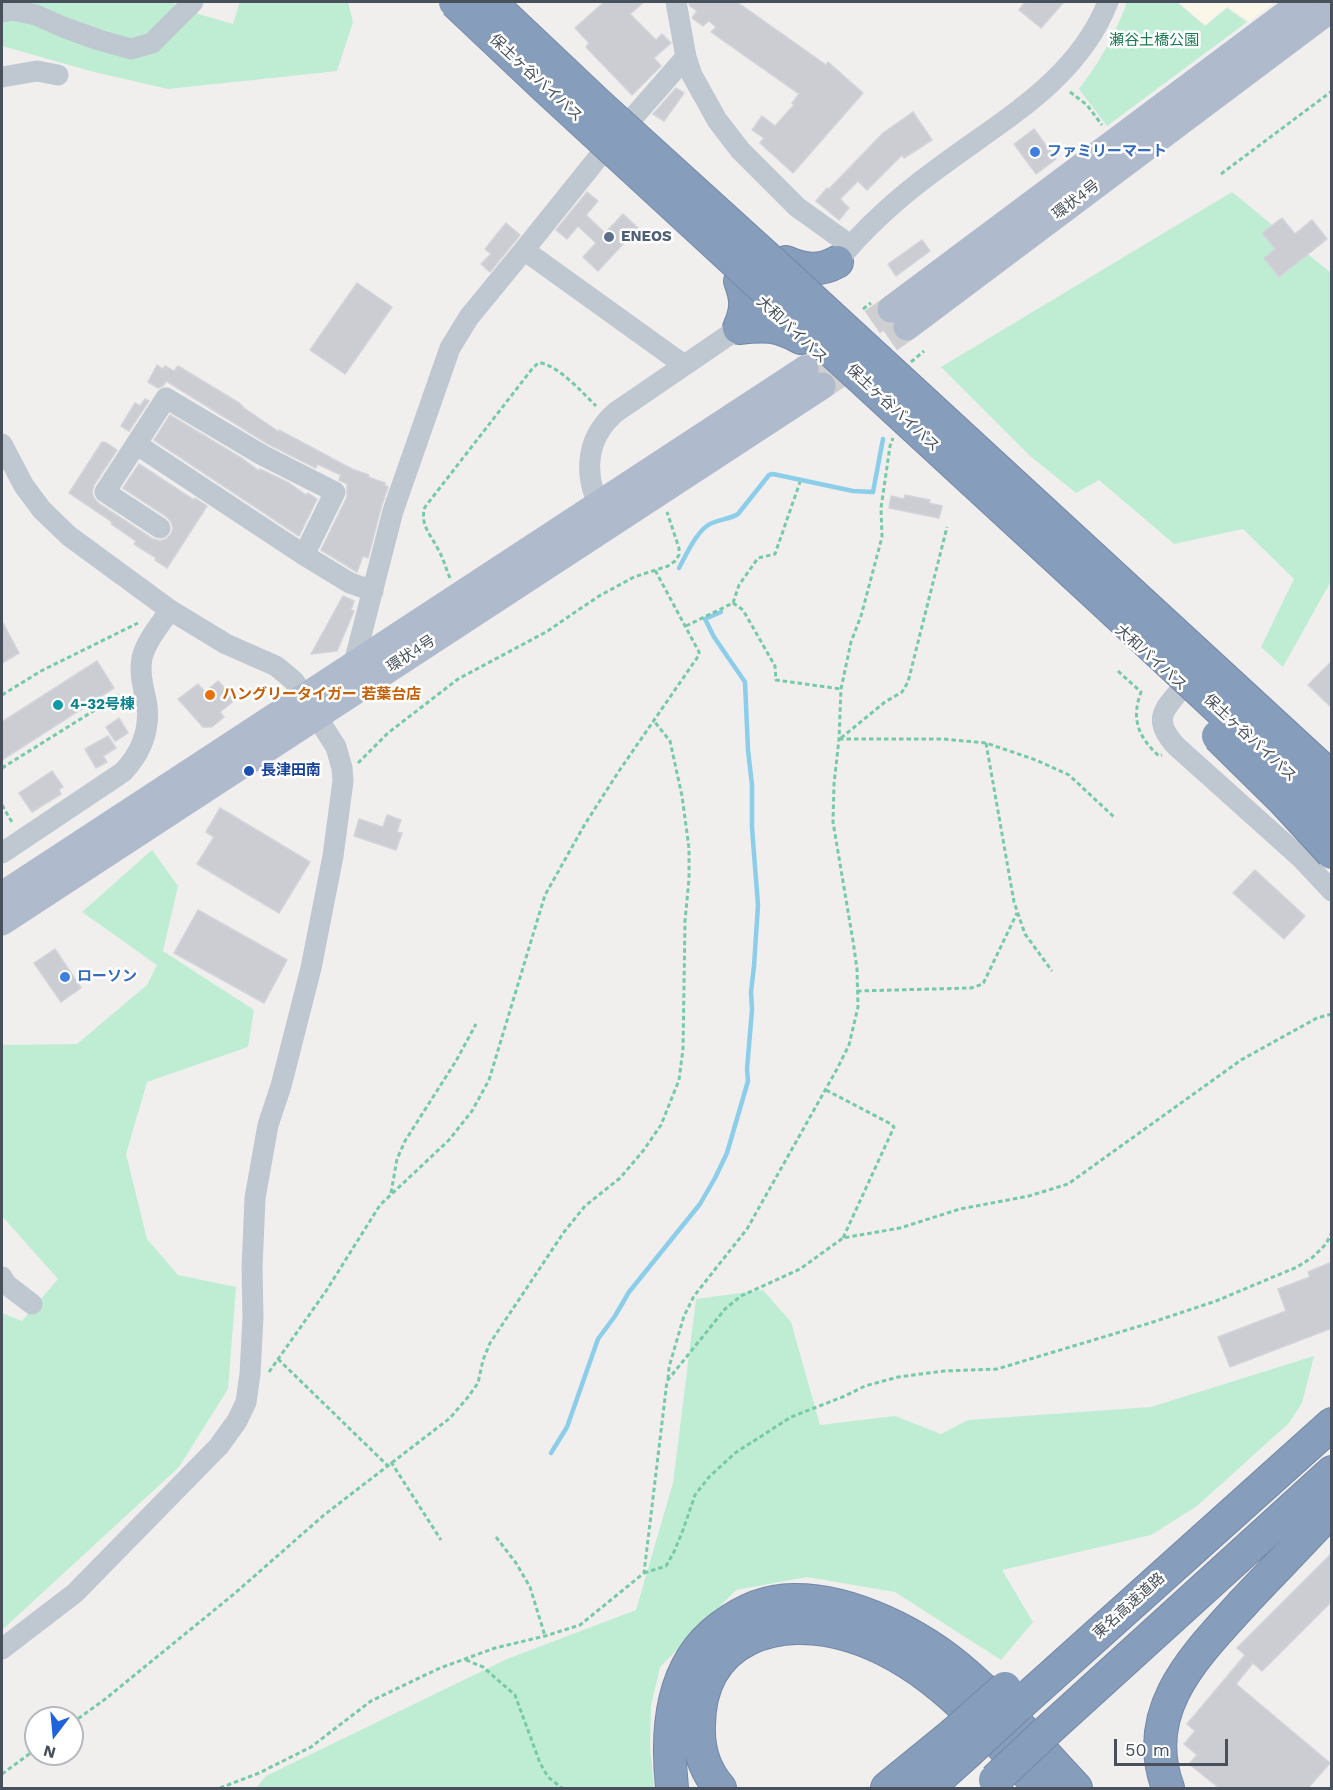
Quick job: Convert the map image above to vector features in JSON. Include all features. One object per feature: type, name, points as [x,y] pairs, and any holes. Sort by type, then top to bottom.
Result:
[{"type":"highway","name":"大和バイパス","points":[[442,2],[486,48],[601,154],[748,281],[801,338],[1332,825]]},
{"type":"highway","name":"保土ヶ谷バイパス","points":[[455,2],[748,281],[1332,814]]},
{"type":"highway","name":"保土ヶ谷バイパス","points":[[490,2],[1332,778]]},
{"type":"highway","points":[[504,2],[838,310],[1332,756]]},
{"type":"highway","points":[[786,262],[801,268],[812,269],[830,266],[843,253]]},
{"type":"highway","points":[[838,310],[832,297],[830,282],[832,269],[843,253]]},
{"type":"highway","points":[[739,328],[747,306],[748,281]]},
{"type":"highway","points":[[748,281],[1276,794],[1332,853]]},
{"type":"highway","points":[[739,328],[770,326],[784,329],[801,338]]},
{"type":"highway","points":[[1195,652],[1332,756]]},
{"type":"highway","name":"東名高速道路","points":[[928,1788],[959,1744],[1012,1696],[1186,1554],[1332,1424]]},
{"type":"highway","points":[[814,1627],[874,1655],[903,1672],[934,1698],[956,1718],[1001,1786],[1046,1732],[1332,1472]]},
{"type":"highway","points":[[1168,1788],[1161,1770],[1159,1749],[1161,1731],[1166,1711],[1184,1672],[1206,1644],[1332,1509]]},
{"type":"highway","points":[[672,1788],[669,1737],[673,1705],[681,1677],[696,1651],[714,1632],[737,1615],[762,1605],[791,1599],[817,1601],[853,1610],[888,1623],[945,1657],[984,1690],[1076,1788]]},
{"type":"highway","points":[[720,1788],[700,1753],[699,1712],[705,1689],[715,1668],[728,1653],[745,1641],[767,1631],[789,1627],[814,1627],[850,1636],[909,1663],[945,1689],[1041,1788]]},
{"type":"highway","points":[[887,1788],[959,1744]]},
{"type":"main road","name":"環状4号","points":[[1302,2],[899,318],[1332,8]]},
{"type":"main road","name":"環状4号","points":[[2,895],[310,706],[604,514],[814,377],[663,489],[604,514],[459,595],[354,663],[310,706],[2,922]]},
{"type":"street","points":[[2,12],[12,10],[36,15],[99,40],[131,49],[152,43],[193,2]]},
{"type":"street","points":[[677,2],[686,57],[692,75],[717,120],[740,150],[843,253],[897,200],[937,168],[1035,98],[1054,81],[1082,50],[1108,2]]},
{"type":"street","points":[[354,663],[393,512],[450,348],[469,317],[601,154],[686,57]]},
{"type":"street","points":[[2,77],[38,71],[58,75]]},
{"type":"street","points":[[524,250],[684,365]]},
{"type":"street","points":[[604,514],[591,478],[590,453],[599,430],[609,418],[739,328]]},
{"type":"street","points":[[160,528],[105,492],[166,398],[262,455],[335,492],[304,555]]},
{"type":"street","points":[[2,444],[24,486],[42,510],[69,536],[170,610],[226,644],[276,666],[294,681],[336,747],[343,781],[333,856],[311,968],[281,1086],[268,1125],[255,1198],[252,1268],[253,1317],[246,1402],[237,1421],[219,1446],[75,1593],[2,1649]]},
{"type":"street","points":[[136,444],[304,555],[350,583],[373,591]]},
{"type":"street","points":[[2,853],[123,772],[134,761],[147,726],[147,706],[141,677],[142,659],[147,644],[170,610]]},
{"type":"street","points":[[1183,687],[1166,708],[1162,722],[1166,735],[1302,858],[1332,891]]},
{"type":"street","points":[[2,1277],[6,1284],[32,1304]]},
{"type":"path","points":[[1221,174],[1332,91]]},
{"type":"path","points":[[1070,92],[1087,105],[1107,133]]},
{"type":"path","points":[[459,595],[424,524],[424,507],[532,369],[538,363],[554,368],[609,418]]},
{"type":"path","points":[[644,1573],[669,1367],[684,1316],[694,1296],[747,1229],[826,1090],[849,1045],[856,1019],[857,991],[853,941],[833,822],[834,784],[840,739],[841,689],[851,642],[861,616],[882,537],[881,508],[888,456],[897,426]]},
{"type":"path","points":[[686,626],[734,603],[739,585],[758,558],[775,554],[800,482]]},
{"type":"path","points":[[342,768],[353,768],[388,733],[458,679],[546,632],[598,596],[634,577],[668,566],[675,561],[679,555],[679,548],[670,522],[663,489]]},
{"type":"path","points":[[840,739],[885,702],[902,692],[908,682],[946,526]]},
{"type":"path","points":[[246,1402],[326,1291],[380,1205],[449,1140],[472,1111],[489,1080],[545,895],[585,824],[619,771],[699,655],[699,651],[656,570]]},
{"type":"path","points":[[734,603],[743,610],[775,666],[776,680],[841,689]]},
{"type":"path","points":[[2,695],[41,671],[137,623]]},
{"type":"path","points":[[2,768],[119,695]]},
{"type":"path","points":[[84,1714],[215,1609],[324,1515],[450,1418],[478,1383],[483,1360],[490,1343],[564,1232],[585,1206],[633,1165],[661,1125],[679,1080],[689,848],[686,817],[670,741],[654,721]]},
{"type":"path","points":[[840,739],[943,739],[986,743],[1036,760],[1069,775],[1114,817]]},
{"type":"path","points":[[986,743],[1014,902],[1025,934],[1052,971]]},
{"type":"path","points":[[2,805],[23,840]]},
{"type":"path","points":[[857,991],[971,988],[982,984],[1018,912]]},
{"type":"path","points":[[667,1381],[725,1309],[741,1296],[800,1269],[843,1238],[900,1228],[960,1209],[1029,1196],[1068,1184],[1241,1060],[1317,1018],[1332,1014]]},
{"type":"path","points":[[391,1194],[397,1159],[405,1141],[456,1061],[476,1024]]},
{"type":"path","points":[[826,1090],[894,1127],[843,1238]]},
{"type":"path","points":[[223,1788],[311,1747],[371,1701],[440,1668],[495,1648],[580,1625],[644,1573],[666,1566],[679,1541],[695,1495],[709,1477],[735,1453],[791,1417],[865,1386],[898,1377],[944,1371],[997,1369],[1216,1301],[1297,1267],[1313,1257],[1326,1244],[1332,1232]]},
{"type":"path","points":[[278,1359],[387,1465]]},
{"type":"path","points":[[391,1462],[441,1540]]},
{"type":"path","points":[[496,1537],[516,1563],[530,1587],[545,1636]]},
{"type":"path","points":[[466,1660],[483,1667],[515,1695],[540,1763],[548,1777],[562,1788]]},
{"type":"path","points":[[2,1774],[24,1758]]},
{"type":"shaded area","points":[[1179,2],[1275,2],[1249,21],[1227,6],[1205,25]]},
{"type":"green space","points":[[2,2],[171,2],[185,10],[233,24],[240,2],[348,2],[353,22],[337,71],[168,89],[94,72],[2,46]]},
{"type":"green space","name":"瀬谷土橋公園","points":[[1127,2],[1177,2],[1205,26],[1227,8],[1247,22],[1107,126],[1079,89],[1106,47]]},
{"type":"green space","points":[[1232,192],[1331,273],[1331,581],[1283,667],[1261,647],[1294,579],[1243,529],[1174,544],[1099,480],[1076,493],[1030,456],[941,367]]},
{"type":"green space","points":[[152,850],[178,886],[163,951],[254,1010],[248,1047],[147,1082],[126,1154],[147,1239],[178,1275],[236,1287],[228,1389],[179,1467],[2,1630],[2,1313],[22,1321],[58,1279],[2,1216],[2,1045],[77,1044],[147,985],[157,965],[82,912]]},
{"type":"green space","points":[[763,1290],[791,1322],[820,1425],[895,1416],[941,1434],[968,1420],[1151,1407],[1314,1356],[1302,1403],[1289,1423],[1197,1506],[1151,1535],[1002,1570],[1033,1622],[1001,1660],[895,1592],[807,1577],[736,1590],[660,1667],[651,1706],[650,1747],[654,1788],[256,1788],[266,1776],[507,1659],[636,1610],[673,1483],[696,1299]]},
{"type":"building","points":[[604,2],[644,2],[630,14],[656,40],[662,34],[671,43],[654,58],[661,66],[632,95],[586,47],[589,43],[575,28]]},
{"type":"building","points":[[689,2],[737,2],[826,65],[828,62],[863,93],[793,173],[760,143],[764,138],[752,130],[762,116],[775,126],[794,105],[792,103],[799,94],[711,32],[716,27],[709,21],[703,26],[692,18],[697,11],[690,6]]},
{"type":"building","points":[[1025,2],[1064,2],[1041,28],[1019,10]]},
{"type":"building","points":[[676,88],[684,93],[664,121],[653,114]]},
{"type":"building","points":[[913,112],[932,140],[904,158],[902,155],[867,190],[858,181],[840,199],[849,208],[839,220],[816,201],[883,133]]},
{"type":"building","name":"ファミリーマート","points":[[1034,129],[1056,159],[1036,174],[1014,144]]},
{"type":"building","points":[[587,192],[598,201],[586,215],[605,233],[623,214],[638,228],[598,271],[583,257],[596,243],[578,226],[567,239],[556,230]]},
{"type":"building","points":[[1282,218],[1295,234],[1312,220],[1327,239],[1279,277],[1264,258],[1275,249],[1262,233]]},
{"type":"building","points":[[506,223],[520,235],[490,272],[481,264],[491,254],[485,249]]},
{"type":"building","points":[[922,240],[930,251],[896,276],[888,264]]},
{"type":"building","points":[[357,283],[392,307],[345,374],[310,350]]},
{"type":"building","points":[[157,365],[174,371],[178,366],[239,403],[279,432],[279,430],[352,469],[369,475],[368,477],[385,483],[388,487],[368,558],[363,556],[357,572],[321,550],[347,497],[347,484],[339,480],[341,475],[317,464],[316,468],[268,444],[166,381],[158,388],[148,382]]},
{"type":"building","points":[[145,399],[149,401],[129,431],[121,426],[135,403],[140,406]]},
{"type":"building","points":[[170,415],[259,471],[260,469],[289,483],[306,495],[308,493],[317,499],[299,536],[154,440]]},
{"type":"building","points":[[102,442],[117,450],[94,485],[92,492],[94,498],[98,503],[153,539],[160,541],[166,539],[173,528],[167,517],[123,488],[139,464],[207,506],[167,568],[134,544],[136,541],[111,524],[112,522],[69,493]]},
{"type":"building","points":[[905,495],[930,500],[929,503],[942,506],[939,518],[889,508],[891,496],[904,499]]},
{"type":"building","points":[[343,596],[354,601],[351,610],[354,611],[337,651],[311,654]]},
{"type":"building","points":[[2,621],[19,653],[2,663]]},
{"type":"building","name":"4-32号棟","points":[[97,661],[114,688],[2,760],[2,722]]},
{"type":"building","points":[[1332,661],[1332,708],[1308,685]]},
{"type":"building","points":[[218,681],[236,699],[220,712],[224,717],[212,727],[203,727],[178,699],[198,684],[205,692]]},
{"type":"building","points":[[119,718],[128,733],[115,741],[106,727]]},
{"type":"building","points":[[108,736],[116,748],[103,756],[107,762],[96,768],[85,749]]},
{"type":"building","points":[[52,771],[63,787],[59,790],[61,794],[32,812],[19,793]]},
{"type":"building","points":[[220,808],[310,862],[279,913],[197,864],[214,837],[206,832]]},
{"type":"building","points":[[387,815],[401,820],[397,832],[402,833],[396,850],[354,836],[359,819],[383,827]]},
{"type":"building","points":[[1255,870],[1305,916],[1284,939],[1233,893]]},
{"type":"building","points":[[198,910],[287,960],[264,1003],[174,953]]},
{"type":"building","points":[[55,949],[81,988],[61,1002],[34,963]]},
{"type":"building","points":[[1332,1262],[1332,1328],[1230,1367],[1218,1337],[1286,1311],[1278,1289],[1310,1277],[1308,1272]]},
{"type":"building","points":[[1332,1553],[1332,1601],[1262,1671],[1253,1663],[1236,1684],[1330,1763],[1308,1788],[1219,1788],[1189,1764],[1197,1755],[1184,1744],[1195,1731],[1187,1724],[1245,1655],[1237,1648]]},
{"type":"waterway","points":[[679,568],[702,530],[712,523],[738,514],[769,475],[853,491],[873,492],[883,439]]},
{"type":"waterway","points":[[551,1453],[567,1427],[598,1339],[629,1292],[700,1204],[715,1178],[727,1153],[748,1081],[751,992],[758,905],[752,828],[752,785],[745,682],[714,637],[705,619],[721,612]]},
{"type":"tunnel","points":[[805,369],[891,309]]},
{"type":"tunnel","points":[[822,386],[907,327]]},
{"type":"place","name":"ファミリーマート","points":[[1035,152]]},
{"type":"place","name":"ENEOS","points":[[609,237]]},
{"type":"place","name":"ハングリータイガー 若葉台店","points":[[210,695]]},
{"type":"place","name":"4-32号棟","points":[[58,705]]},
{"type":"place","name":"長津田南","points":[[249,771]]},
{"type":"place","name":"ローソン","points":[[65,977]]}]
